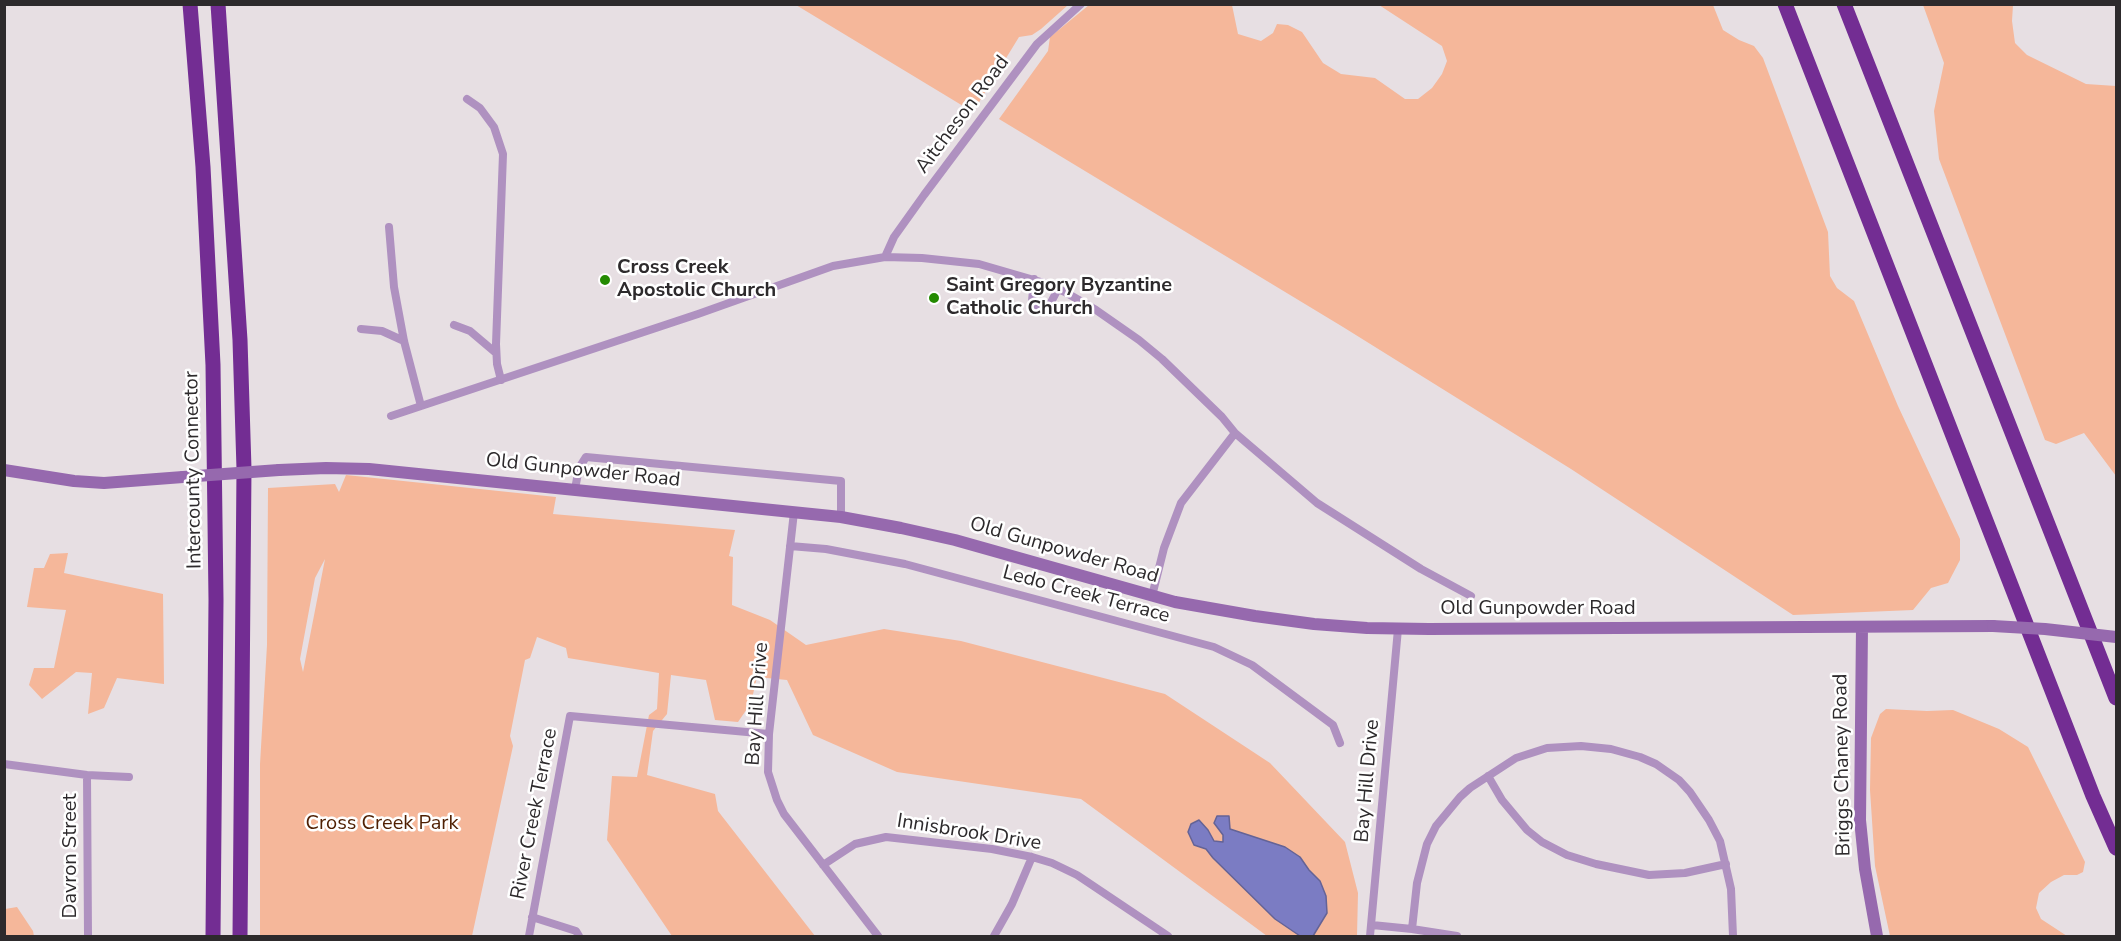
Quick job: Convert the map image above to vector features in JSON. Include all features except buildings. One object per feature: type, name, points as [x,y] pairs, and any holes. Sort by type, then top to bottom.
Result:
[{"type":"highway","name":"Intercounty Connector","points":[[190,4],[203,167],[213,365],[216,600],[213,936]]},
{"type":"highway","points":[[218,4],[240,340],[244,469],[240,936]]},
{"type":"highway","points":[[1785,4],[2089,785],[2116,848]]},
{"type":"highway","points":[[1844,4],[2116,698]]},
{"type":"main road","name":"Old Gunpowder Road","points":[[4,470],[74,481],[104,483],[279,470],[369,469],[840,517],[955,540],[1152,596],[1205,608],[1331,626],[1398,629],[1993,626],[2045,628],[2116,637]]},
{"type":"main road","name":"Briggs Chaney Road","points":[[1862,627],[1860,820],[1865,869],[1877,936]]},
{"type":"street","name":"Aitcheson Road","points":[[885,257],[894,237],[1030,53],[1043,38],[1081,4]]},
{"type":"street","points":[[467,99],[480,108],[495,127],[503,154],[496,353],[501,380]]},
{"type":"street","points":[[389,227],[394,287],[404,341],[421,406]]},
{"type":"street","points":[[391,416],[833,266],[885,257],[979,264],[1034,279],[1096,310],[1139,340],[1222,417],[1235,433],[1317,503],[1421,569],[1471,596]]},
{"type":"street","points":[[1034,279],[1032,301],[1037,306],[1043,308],[1049,306],[1058,289]]},
{"type":"street","points":[[454,325],[470,331],[496,353]]},
{"type":"street","points":[[361,329],[382,331],[404,341]]},
{"type":"street","points":[[1152,596],[1164,548],[1181,503],[1235,433]]},
{"type":"street","points":[[575,489],[579,468],[586,457],[841,482],[840,517]]},
{"type":"street","name":"Bay Hill Drive","points":[[794,512],[769,734],[768,772],[784,814],[878,936]]},
{"type":"street","name":"Ledo Creek Terrace","points":[[790,546],[855,554],[915,566],[1214,647],[1252,665],[1333,725],[1340,743]]},
{"type":"street","name":"Bay Hill Drive","points":[[1370,936],[1398,629]]},
{"type":"street","name":"River Creek Terrace","points":[[529,936],[570,716],[769,734]]},
{"type":"street","points":[[1412,928],[1417,883],[1427,844],[1436,826],[1460,797],[1516,758],[1546,748],[1596,747],[1611,748],[1656,764],[1679,780],[1690,792],[1720,841],[1732,901],[1733,936]]},
{"type":"street","points":[[4,764],[87,775],[129,777]]},
{"type":"street","name":"Davron Street","points":[[87,775],[88,936]]},
{"type":"street","points":[[1488,776],[1502,800],[1527,830],[1548,846],[1567,855],[1596,864],[1649,875],[1685,873],[1726,864]]},
{"type":"street","name":"Innisbrook Drive","points":[[823,865],[855,844],[886,837],[992,849],[1032,857],[1052,863],[1077,875],[1168,936]]},
{"type":"street","points":[[993,936],[1012,904],[1032,857]]},
{"type":"street","points":[[532,917],[576,932],[579,936]]},
{"type":"street","points":[[1372,925],[1412,928],[1457,936]]},
{"type":"green space","points":[[796,5],[1068,5],[1032,35],[1019,37],[973,112]]},
{"type":"green space","points":[[1089,5],[1232,5],[1238,34],[1261,41],[1273,33],[1277,24],[1288,25],[1302,32],[1323,63],[1341,74],[1375,78],[1405,99],[1418,99],[1432,88],[1442,74],[1447,61],[1442,46],[1379,5],[1713,5],[1723,30],[1754,46],[1763,58],[1828,232],[1830,276],[1837,288],[1854,301],[1898,406],[1960,539],[1960,560],[1948,583],[1931,588],[1913,610],[1793,615],[1571,469],[1343,327],[999,119],[1048,51],[1050,37]]},
{"type":"green space","points":[[1923,5],[2013,5],[2012,21],[2015,43],[2027,55],[2086,84],[2116,86],[2116,476],[2084,433],[2056,444],[2045,440],[1939,159],[1934,111],[1944,63]]},
{"type":"green space","name":"Cross Creek Park","points":[[346,475],[556,497],[553,514],[735,530],[729,556],[733,557],[732,605],[770,620],[806,645],[884,629],[961,641],[1165,694],[1270,763],[1345,842],[1358,893],[1357,936],[1267,936],[1081,799],[897,772],[813,735],[787,680],[757,677],[751,703],[738,722],[715,720],[706,680],[671,675],[667,714],[653,731],[647,775],[715,794],[718,811],[815,936],[672,936],[607,840],[612,776],[637,777],[649,715],[657,709],[659,673],[568,658],[566,648],[537,637],[530,658],[525,660],[510,736],[513,746],[472,936],[260,936],[260,764],[267,645],[268,488],[335,484],[339,492]],"holes":[[[325,559],[303,672],[300,659],[315,578]]]},
{"type":"green space","points":[[68,553],[64,573],[163,594],[164,684],[117,678],[104,708],[88,714],[92,673],[76,672],[42,699],[29,685],[34,668],[54,668],[66,610],[27,607],[34,568],[44,568],[50,554]]},
{"type":"green space","points":[[1886,709],[1953,710],[1999,729],[2028,747],[2085,862],[2083,872],[2077,875],[2064,875],[2051,882],[2039,893],[2036,908],[2041,919],[2067,936],[1890,936],[1875,866],[1870,790],[1871,738],[1880,714]]},
{"type":"green space","points":[[17,907],[34,936],[5,936],[5,909]]},
{"type":"water","points":[[1217,816],[1229,816],[1230,829],[1285,847],[1300,857],[1320,881],[1326,896],[1327,913],[1313,936],[1300,936],[1275,919],[1206,849],[1194,845],[1188,832],[1191,824],[1199,820],[1214,841],[1223,842],[1223,835],[1214,823]]},
{"type":"place","name":"Cross Creek Apostolic Church","points":[[605,280]]},
{"type":"place","name":"Saint Gregory Byzantine Catholic Church","points":[[934,298]]}]
